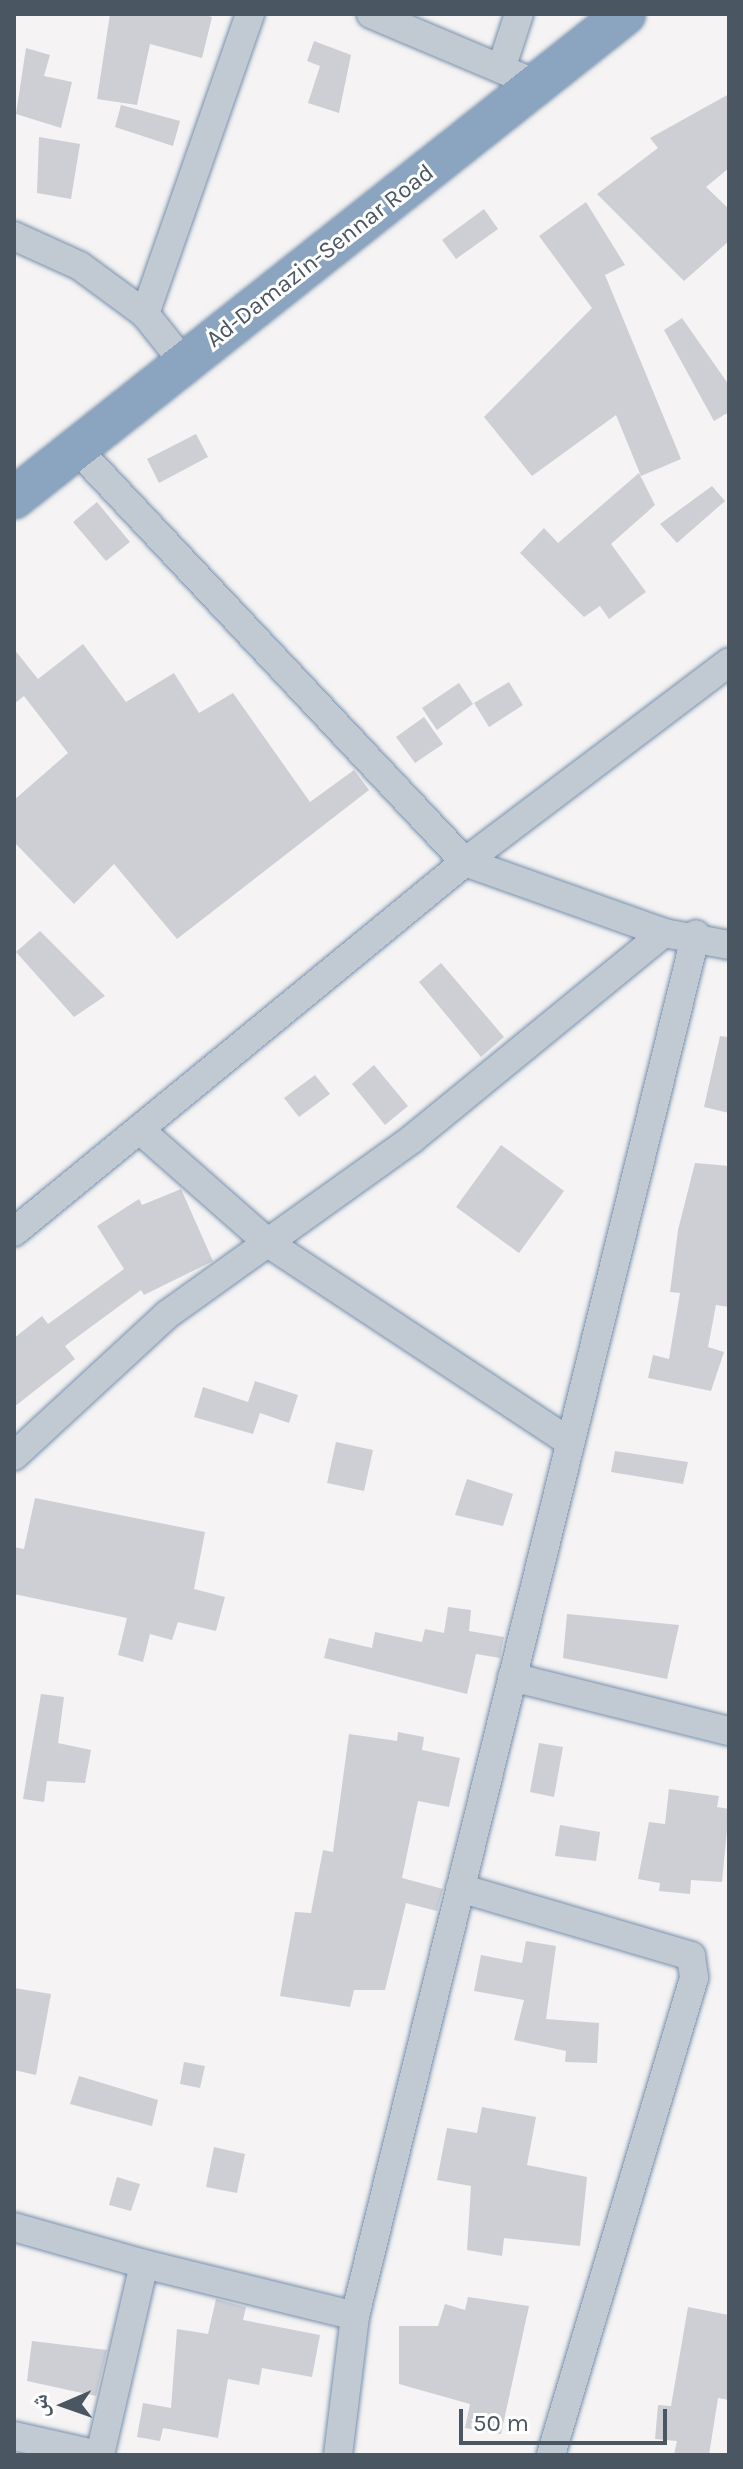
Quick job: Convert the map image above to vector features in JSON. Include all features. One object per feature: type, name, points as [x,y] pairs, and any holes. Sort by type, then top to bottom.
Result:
[{"type":"highway","name":"Ad-Damazin-Sennar Road","points":[[14,498],[625,14]]},
{"type":"street","points":[[145,314],[250,14]]},
{"type":"street","points":[[371,14],[537,84]]},
{"type":"street","points":[[501,69],[519,14]]},
{"type":"street","points":[[14,236],[80,266],[145,314],[185,364]]},
{"type":"street","points":[[77,449],[465,862],[664,933],[696,934],[729,945]]},
{"type":"street","points":[[14,1232],[465,862],[729,662]]},
{"type":"street","points":[[14,1456],[168,1314],[412,1139],[664,933]]},
{"type":"street","points":[[338,2455],[355,2316],[696,934]]},
{"type":"street","points":[[140,1130],[268,1243],[570,1442]]},
{"type":"street","points":[[512,1677],[729,1731]]},
{"type":"street","points":[[460,1888],[691,1956],[694,1978],[551,2455]]},
{"type":"street","points":[[14,2227],[144,2264],[355,2316]]},
{"type":"street","points":[[14,2436],[99,2455],[144,2264]]},
{"type":"building","points":[[110,14],[201,14],[212,17],[202,58],[150,44],[137,105],[97,99]]},
{"type":"building","points":[[314,41],[351,55],[339,113],[308,103],[320,66],[307,61]]},
{"type":"building","points":[[26,48],[50,55],[44,76],[72,82],[61,128],[16,114]]},
{"type":"building","points":[[729,94],[729,168],[706,187],[729,209],[729,241],[684,281],[597,194],[658,148],[650,138]]},
{"type":"building","points":[[121,105],[180,121],[173,146],[115,127]]},
{"type":"building","points":[[39,137],[80,144],[71,199],[37,193]]},
{"type":"building","points":[[586,202],[625,265],[605,275],[681,459],[641,476],[616,415],[532,476],[484,417],[592,308],[539,236]]},
{"type":"building","points":[[484,209],[498,229],[456,259],[442,240]]},
{"type":"building","points":[[682,318],[729,385],[729,412],[714,421],[664,330]]},
{"type":"building","points":[[196,434],[208,457],[159,483],[147,459]]},
{"type":"building","points":[[639,473],[655,505],[611,544],[646,592],[609,619],[600,606],[584,617],[520,553],[544,528],[558,543]]},
{"type":"building","points":[[712,486],[725,501],[677,543],[660,524]]},
{"type":"building","points":[[97,502],[130,542],[106,561],[73,522]]},
{"type":"building","points":[[83,644],[126,702],[174,673],[199,713],[233,693],[310,802],[354,770],[369,790],[177,939],[114,864],[74,904],[14,842],[14,800],[68,753],[24,696],[14,704],[14,649],[38,679]]},
{"type":"building","points":[[509,682],[523,705],[489,727],[474,703]]},
{"type":"building","points":[[459,683],[473,704],[437,730],[422,708]]},
{"type":"building","points":[[424,717],[443,744],[415,763],[396,737]]},
{"type":"building","points":[[40,931],[105,996],[74,1017],[16,952]]},
{"type":"building","points":[[441,963],[504,1037],[481,1057],[419,982]]},
{"type":"building","points":[[720,1036],[729,1037],[729,1113],[704,1107]]},
{"type":"building","points":[[374,1065],[408,1106],[385,1125],[352,1084]]},
{"type":"building","points":[[315,1075],[330,1094],[299,1117],[284,1098]]},
{"type":"building","points":[[501,1145],[564,1191],[519,1253],[456,1207]]},
{"type":"building","points":[[695,1163],[729,1166],[729,1307],[716,1305],[708,1347],[724,1352],[711,1391],[648,1378],[653,1355],[669,1359],[680,1293],[670,1292],[678,1230]]},
{"type":"building","points":[[181,1189],[213,1261],[144,1295],[141,1290],[65,1346],[75,1359],[14,1407],[14,1338],[42,1316],[48,1324],[124,1269],[97,1226],[139,1199],[142,1205]]},
{"type":"building","points":[[255,1381],[298,1395],[289,1423],[260,1413],[253,1434],[194,1417],[203,1387],[248,1402]]},
{"type":"building","points":[[336,1442],[373,1450],[364,1491],[327,1483]]},
{"type":"building","points":[[615,1451],[688,1462],[683,1484],[611,1472]]},
{"type":"building","points":[[467,1479],[513,1494],[503,1526],[455,1515]]},
{"type":"building","points":[[35,1498],[205,1532],[194,1589],[225,1597],[216,1631],[178,1622],[172,1640],[150,1634],[143,1662],[118,1655],[127,1618],[14,1594],[14,1547],[24,1549]]},
{"type":"building","points":[[448,1607],[471,1610],[469,1631],[504,1637],[500,1658],[476,1654],[467,1694],[324,1658],[329,1638],[372,1648],[375,1632],[422,1642],[425,1629],[444,1633]]},
{"type":"building","points":[[567,1614],[679,1625],[667,1679],[563,1658]]},
{"type":"building","points":[[41,1694],[64,1697],[58,1743],[91,1750],[85,1783],[47,1781],[44,1802],[23,1799]]},
{"type":"building","points":[[398,1732],[424,1737],[422,1750],[460,1758],[449,1807],[418,1801],[402,1878],[443,1889],[437,1911],[406,1903],[385,1990],[354,1990],[350,2007],[280,1996],[295,1912],[311,1913],[323,1850],[333,1852],[349,1734],[397,1741]]},
{"type":"building","points":[[539,1743],[563,1747],[554,1797],[530,1792]]},
{"type":"building","points":[[669,1789],[719,1796],[717,1807],[729,1809],[722,1882],[691,1880],[690,1894],[659,1891],[660,1883],[638,1879],[649,1822],[665,1824]]},
{"type":"building","points":[[560,1825],[600,1832],[596,1861],[555,1856]]},
{"type":"building","points":[[526,1941],[556,1946],[546,2019],[599,2023],[597,2063],[565,2062],[566,2051],[514,2040],[524,2000],[474,1991],[481,1955],[522,1963]]},
{"type":"building","points":[[14,1988],[51,1994],[36,2075],[14,2070]]},
{"type":"building","points":[[184,2062],[205,2066],[200,2088],[180,2084]]},
{"type":"building","points":[[79,2076],[158,2100],[152,2126],[70,2104]]},
{"type":"building","points":[[482,2107],[536,2117],[527,2165],[587,2177],[580,2246],[504,2238],[502,2256],[467,2250],[471,2186],[437,2180],[447,2128],[477,2133]]},
{"type":"building","points":[[214,2147],[245,2154],[237,2193],[206,2187]]},
{"type":"building","points":[[117,2177],[140,2184],[131,2211],[109,2205]]},
{"type":"building","points":[[468,2297],[529,2306],[501,2434],[465,2428],[470,2404],[399,2384],[399,2326],[438,2326],[445,2304],[465,2310]]},
{"type":"building","points":[[216,2299],[246,2307],[243,2320],[320,2335],[312,2377],[262,2368],[259,2385],[228,2379],[218,2438],[163,2428],[160,2441],[137,2437],[143,2403],[171,2408],[177,2329],[208,2334]]},
{"type":"building","points":[[688,2307],[729,2315],[729,2400],[718,2398],[709,2455],[674,2455],[677,2441],[655,2439],[658,2405],[671,2406]]},
{"type":"building","points":[[32,2341],[107,2350],[96,2396],[27,2381]]}]
